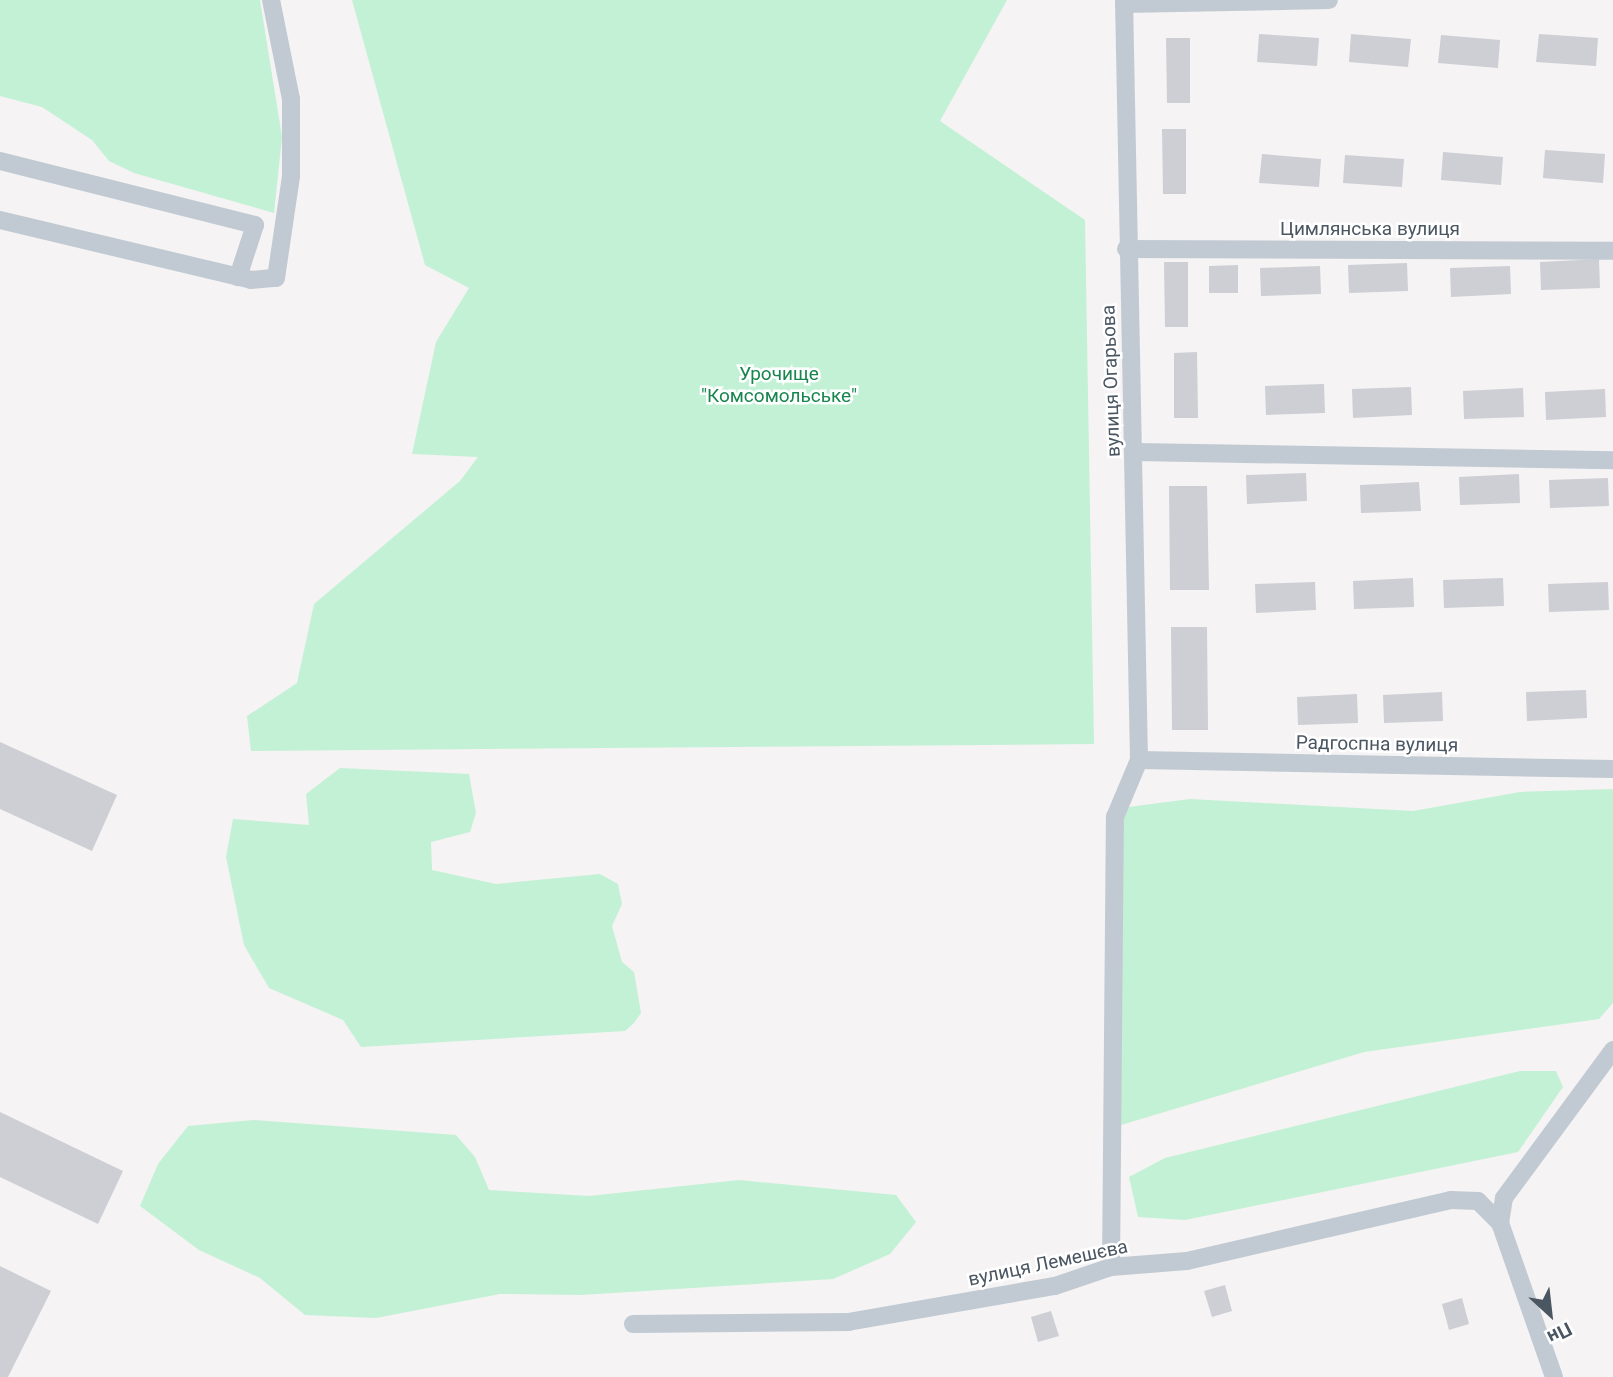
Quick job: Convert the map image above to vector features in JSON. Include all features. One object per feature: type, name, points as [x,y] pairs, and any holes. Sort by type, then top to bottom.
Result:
[{"type":"street","points":[[0,220],[238,277],[276,278],[291,176],[291,99],[271,0]]},
{"type":"street","points":[[1124,2],[1329,0]]},
{"type":"street","name":"вулиця Огарьова","points":[[1124,2],[1126,248],[1136,452],[1139,760]]},
{"type":"street","points":[[0,161],[255,225],[238,277]]},
{"type":"street","name":"Цимлянська вулиця","points":[[1126,248],[1613,251]]},
{"type":"street","points":[[1136,452],[1613,460]]},
{"type":"street","points":[[1111,1267],[1115,817],[1139,760]]},
{"type":"street","name":"Радгоспна вулиця","points":[[1139,760],[1613,769]]},
{"type":"street","points":[[1554,1377],[1500,1223],[1516,1175],[1613,1050]]},
{"type":"street","name":"вулиця Лемешєва","points":[[633,1324],[848,1322],[1055,1286],[1111,1267],[1187,1261],[1451,1200],[1478,1201],[1500,1223]]},
{"type":"green space","points":[[0,0],[260,0],[282,137],[274,213],[134,173],[109,161],[92,140],[42,107],[0,96]]},
{"type":"green space","name":"Урочище \"Комсомольське\"","points":[[352,0],[1007,0],[940,121],[1085,220],[1094,744],[251,751],[247,716],[297,683],[314,604],[460,481],[478,457],[412,454],[436,342],[469,288],[425,265]]},
{"type":"green space","points":[[340,768],[469,774],[476,813],[470,832],[431,842],[432,870],[496,884],[600,874],[618,884],[622,904],[612,926],[622,962],[634,972],[641,1013],[634,1023],[625,1031],[361,1047],[343,1020],[269,988],[244,945],[226,857],[233,819],[309,825],[306,794]]},
{"type":"green space","points":[[1613,789],[1613,1003],[1599,1019],[1364,1052],[1111,1128],[1121,808],[1190,799],[1413,811],[1520,792]]},
{"type":"green space","points":[[1520,1071],[1556,1071],[1563,1087],[1518,1152],[1185,1220],[1138,1217],[1129,1177],[1165,1158]]},
{"type":"green space","points":[[253,1120],[456,1135],[475,1157],[489,1190],[589,1196],[739,1180],[896,1195],[916,1222],[890,1254],[833,1279],[581,1295],[500,1294],[376,1318],[305,1315],[260,1278],[199,1250],[140,1206],[158,1164],[188,1126]]},
{"type":"building","points":[[1259,34],[1319,38],[1317,66],[1257,62]]},
{"type":"building","points":[[1351,34],[1411,39],[1408,67],[1349,62]]},
{"type":"building","points":[[1539,34],[1598,38],[1596,66],[1536,62]]},
{"type":"building","points":[[1441,35],[1500,40],[1498,68],[1438,63]]},
{"type":"building","points":[[1166,38],[1190,38],[1190,103],[1167,103]]},
{"type":"building","points":[[1162,129],[1186,129],[1186,194],[1163,194]]},
{"type":"building","points":[[1545,150],[1605,154],[1603,183],[1543,178]]},
{"type":"building","points":[[1443,152],[1503,157],[1501,185],[1441,180]]},
{"type":"building","points":[[1262,154],[1321,159],[1319,187],[1259,183]]},
{"type":"building","points":[[1345,155],[1404,159],[1402,187],[1343,183]]},
{"type":"building","points":[[1599,259],[1600,288],[1541,290],[1540,262]]},
{"type":"building","points":[[1164,262],[1188,262],[1188,327],[1165,327]]},
{"type":"building","points":[[1407,263],[1408,291],[1349,293],[1348,265]]},
{"type":"building","points":[[1238,265],[1238,293],[1209,293],[1209,266]]},
{"type":"building","points":[[1320,266],[1321,294],[1261,296],[1260,268]]},
{"type":"building","points":[[1510,266],[1511,294],[1451,297],[1450,268]]},
{"type":"building","points":[[1197,352],[1198,418],[1174,418],[1174,353]]},
{"type":"building","points":[[1324,384],[1325,413],[1266,415],[1265,386]]},
{"type":"building","points":[[1411,387],[1412,415],[1353,418],[1352,389]]},
{"type":"building","points":[[1523,388],[1524,417],[1464,419],[1463,391]]},
{"type":"building","points":[[1605,389],[1606,417],[1546,420],[1545,392]]},
{"type":"building","points":[[1306,473],[1307,501],[1247,504],[1246,475]]},
{"type":"building","points":[[1519,474],[1520,503],[1460,505],[1459,477]]},
{"type":"building","points":[[1608,478],[1609,506],[1550,508],[1549,480]]},
{"type":"building","points":[[1419,482],[1421,511],[1361,513],[1360,485]]},
{"type":"building","points":[[1169,486],[1207,486],[1209,590],[1170,590]]},
{"type":"building","points":[[1413,578],[1414,607],[1354,609],[1353,581]]},
{"type":"building","points":[[1503,578],[1504,606],[1444,608],[1443,580]]},
{"type":"building","points":[[1315,582],[1316,610],[1256,613],[1255,584]]},
{"type":"building","points":[[1608,582],[1609,610],[1549,612],[1548,584]]},
{"type":"building","points":[[1171,627],[1207,627],[1208,730],[1172,730]]},
{"type":"building","points":[[1586,690],[1587,718],[1527,721],[1526,692]]},
{"type":"building","points":[[1442,692],[1443,721],[1384,723],[1383,695]]},
{"type":"building","points":[[1357,694],[1358,723],[1298,725],[1297,697]]},
{"type":"building","points":[[0,742],[117,795],[92,851],[0,809]]},
{"type":"building","points":[[0,1112],[123,1171],[98,1224],[0,1177]]},
{"type":"building","points":[[0,1266],[51,1291],[8,1377],[0,1377]]},
{"type":"building","points":[[1225,1285],[1232,1311],[1212,1317],[1204,1291]]},
{"type":"building","points":[[1462,1298],[1469,1324],[1449,1330],[1442,1304]]},
{"type":"building","points":[[1051,1311],[1059,1336],[1038,1342],[1031,1317]]}]
